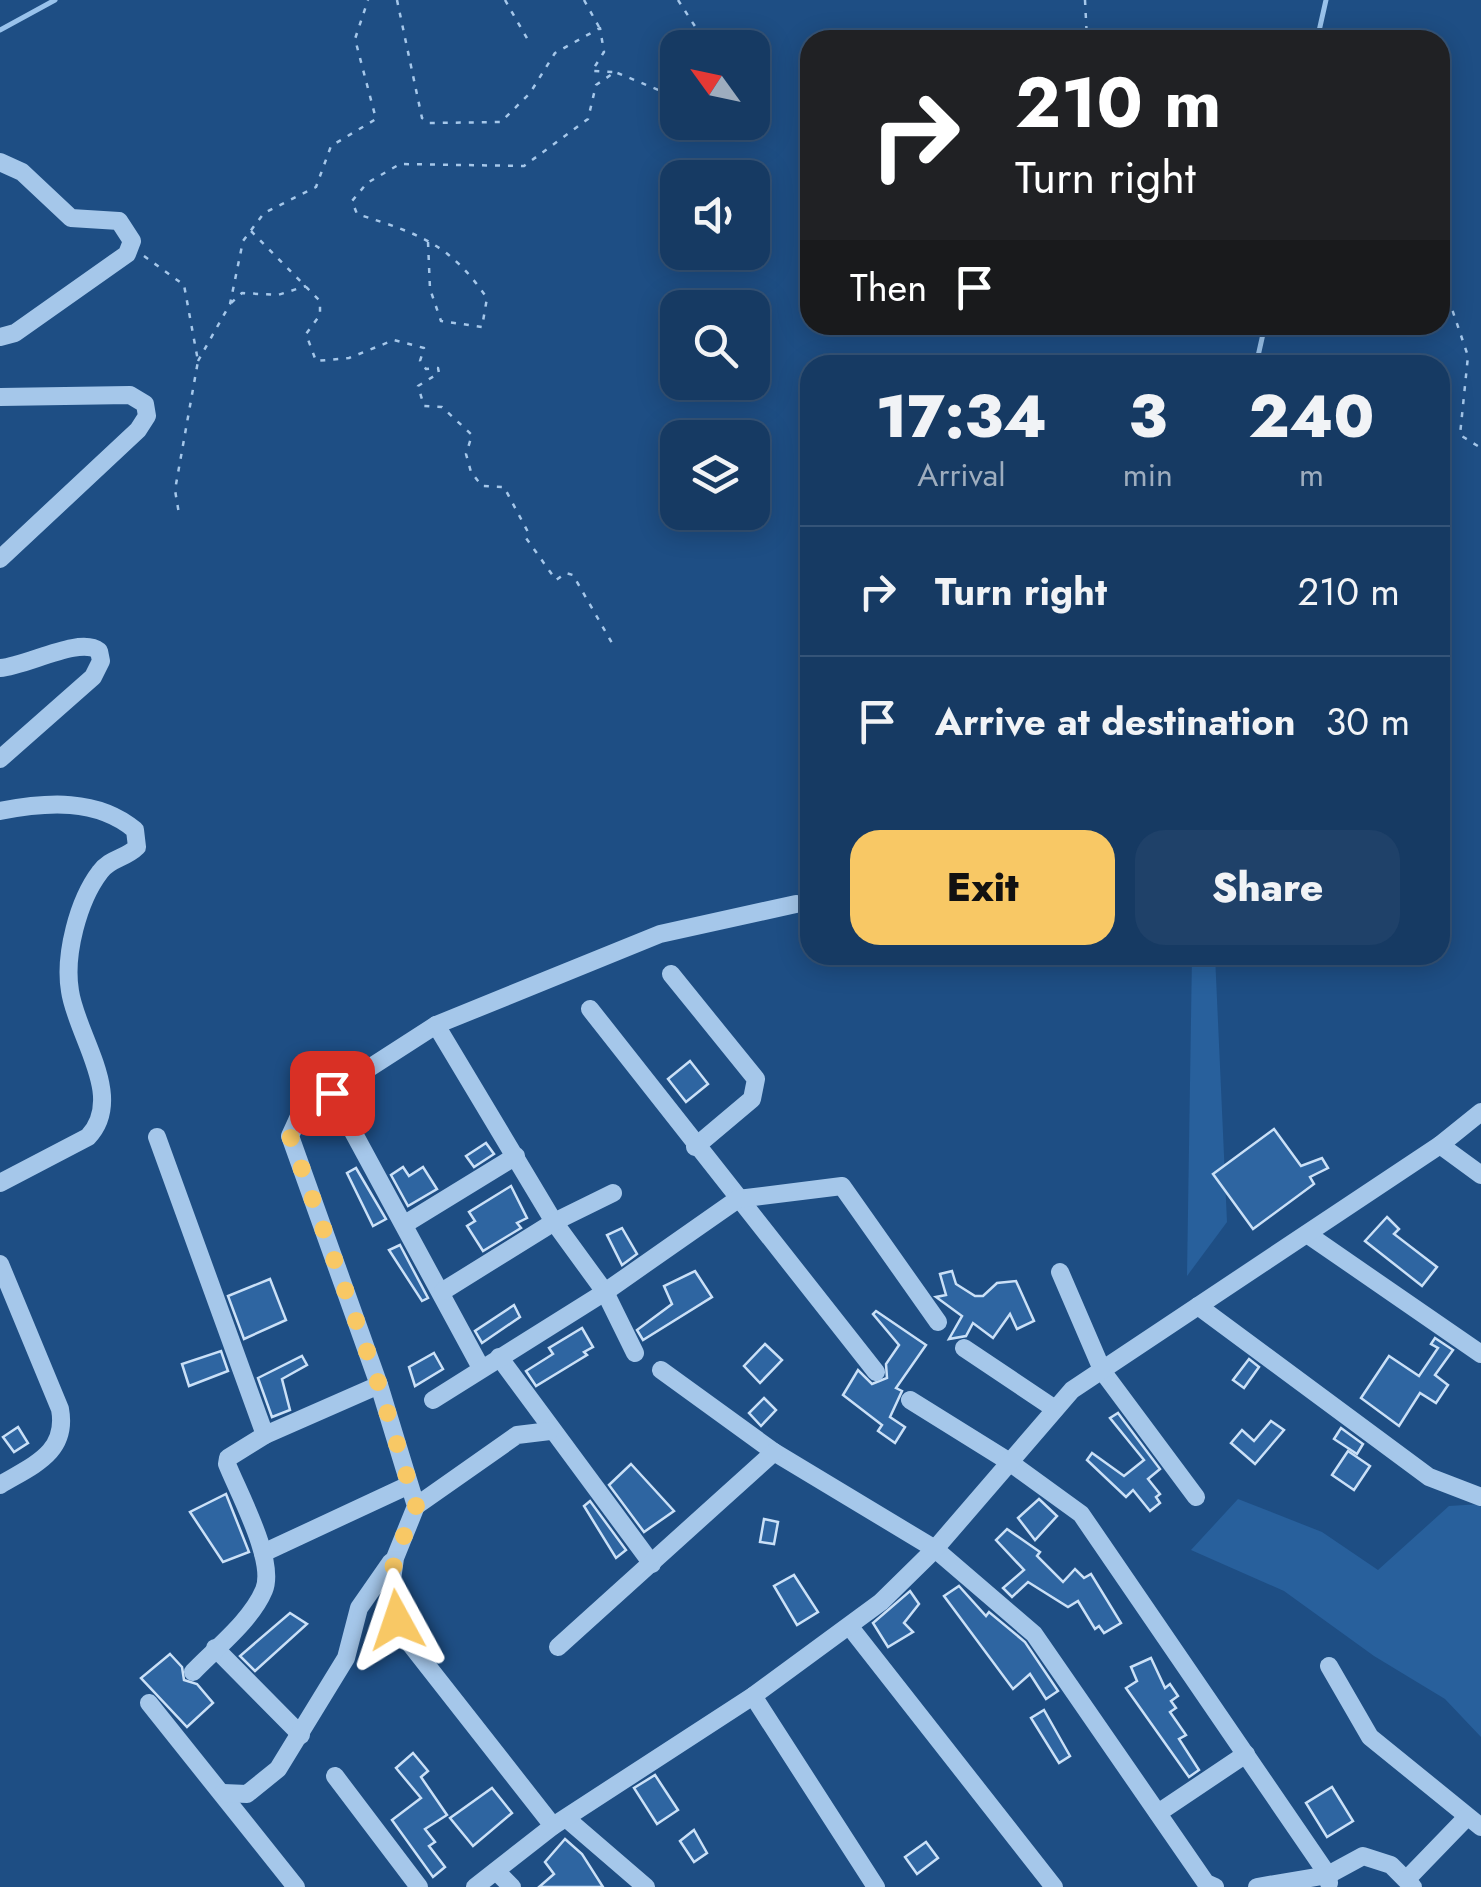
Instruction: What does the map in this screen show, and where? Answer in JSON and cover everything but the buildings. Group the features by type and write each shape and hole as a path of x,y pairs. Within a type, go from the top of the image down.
{"street":[{"path":"0,162 22,172 71,218 118,221 132,241 128,250 15,333 0,336"},
{"path":"0,397 130,395 145,404 147,416 138,430 0,558"},
{"path":"0,668 39,661 80,644 91,644 101,661 93,677 0,760"},
{"path":"0,812 53,803 92,808 122,819 135,830 137,847 128,856 109,861 97,874 69,952 70,990 103,1099 98,1126 88,1137 0,1183"},
{"path":"416,1506 379,1385 290,1136 301,1112 436,1025 660,934 796,904"},
{"path":"671,974 756,1079 752,1099 695,1147"},
{"path":"590,1009 876,1372"},
{"path":"436,1025 554,1222 605,1292 635,1353"},
{"path":"332,1093 443,1291 481,1368"},
{"path":"475,1887 560,1822 754,1696 850,1627 935,1549 1072,1390 1440,1145 1481,1112"},
{"path":"156,1137 265,1436"},
{"path":"1440,1145 1481,1174"},
{"path":"404,1224 516,1156"},
{"path":"433,1400 605,1292 738,1199 842,1186 938,1322"},
{"path":"443,1291 554,1222 613,1193"},
{"path":"1307,1234 1481,1354"},
{"path":"0,1264 60,1408 63,1426 54,1452 0,1485"},
{"path":"1060,1272 1102,1372 1196,1497"},
{"path":"1198,1306 1430,1477 1481,1497"},
{"path":"964,1348 1055,1408"},
{"path":"499,1357 550,1432 652,1564"},
{"path":"661,1370 774,1452 935,1549 1034,1634 1206,1883 1216,1887"},
{"path":"192,1672 265,1588 263,1553 227,1464 233,1453 379,1385"},
{"path":"910,1400 1008,1461 1082,1514 1328,1881"},
{"path":"550,1432 517,1435 416,1506 395,1558 390,1587 397,1620 411,1645 560,1822 646,1887"},
{"path":"558,1647 774,1452"},
{"path":"263,1553 410,1485"},
{"path":"223,1794 246,1794 262,1784 301,1735 346,1658 359,1608 395,1558"},
{"path":"850,1627 1054,1887"},
{"path":"215,1648 301,1735"},
{"path":"1257,1887 1328,1881 1364,1856 1378,1858 1410,1882 1474,1822 1370,1736 1329,1666"},
{"path":"754,1696 876,1887"},
{"path":"149,1703 296,1887"},
{"path":"1158,1813 1246,1754"},
{"path":"335,1776 419,1887"},
{"path":"496,1871 512,1887"}],"path":[{"path":"230,304 243,241 264,213 316,187 330,146 376,118 355,39 368,0"},
{"path":"398,0 422,118 429,123 501,122 530,94 555,53 600,28"},
{"path":"505,0 528,40"},
{"path":"584,0 600,28 604,52 592,71 616,72 660,90"},
{"path":"678,0 697,30"},
{"path":"1086,0 1086,30"},
{"path":"428,242 430,289 441,321 482,327 487,298 461,261 428,242 357,214 352,201 367,183 400,164 524,166 588,119 596,85 616,72"},
{"path":"251,232 320,301 320,314 306,334 316,361 349,358 394,340 424,348 420,361 426,369 438,368 439,372 418,386 424,406 442,407 472,435 466,454 470,472 482,486 504,487 535,554 556,580 566,573 573,574 612,643"},
{"path":"128,250 158,262 184,285 198,361"},
{"path":"179,514 175,490 198,361 230,304 242,292 278,295 308,286"},
{"path":"1450,303 1468,356 1460,435 1481,448"}],"shaded area":[{"path":"1192,965 1215,965 1227,1222 1187,1276"},
{"path":"1238,1499 1322,1532 1378,1570 1449,1506 1481,1504 1481,1737 1445,1699 1374,1656 1284,1591 1191,1550"}],"waterway":[{"path":"0,30 55,0"},
{"path":"1319,30 1326,0"},
{"path":"1258,355 1263,335"}],"route":[{"path":"332,1093 301,1112 290,1136 379,1385 416,1506 395,1558 390,1587 397,1620"}]}
